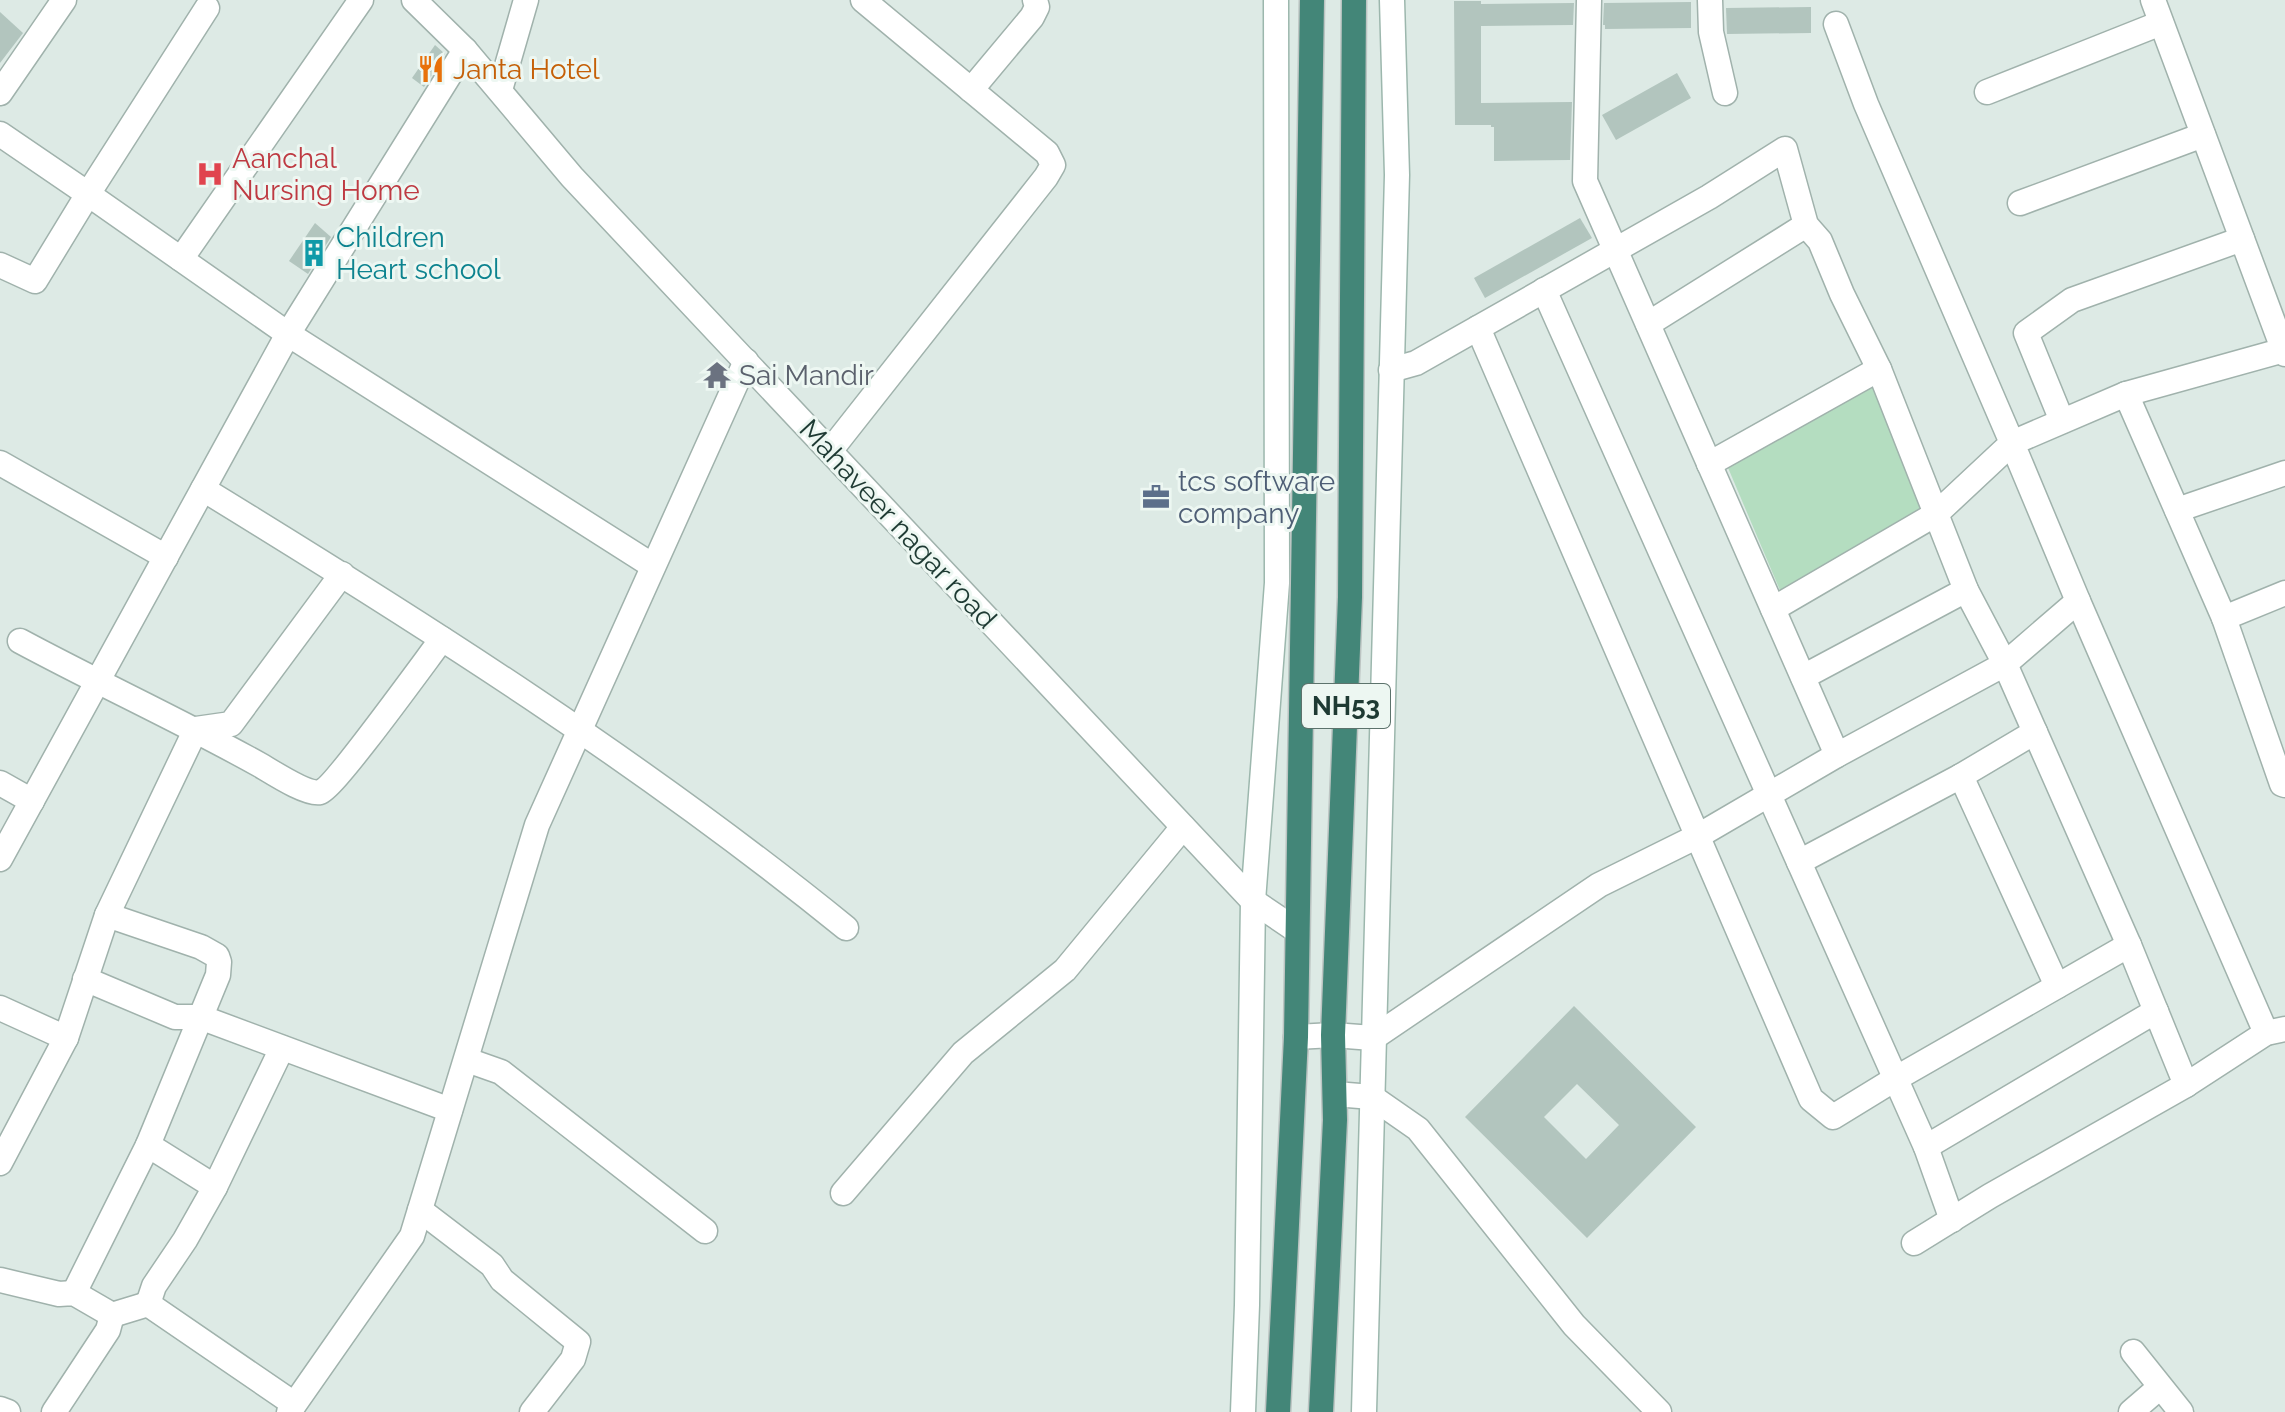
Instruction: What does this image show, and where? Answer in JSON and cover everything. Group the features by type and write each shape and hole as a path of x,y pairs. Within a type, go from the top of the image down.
{"highway":[{"name":"NH53","path":"1278,1412 1296,1037 1312,0"},
{"name":"NH53","path":"1321,1412 1335,1136 1333,1035 1350,597 1354,0"}],"street":[{"path":"0,93 64,0"},
{"path":"181,259 361,0"},
{"name":"Mahaveer nagar road","path":"414,0 465,50 572,177 1253,901 1296,930"},
{"path":"500,90 526,0"},
{"path":"830,451 1053,165 1047,153 863,0"},
{"path":"971,90 1032,17 1037,7 1035,0"},
{"path":"1243,1412 1253,901 1277,583 1276,0"},
{"path":"1364,1412 1397,175 1392,0"},
{"path":"1589,0 1585,181 1837,755"},
{"path":"1710,0 1711,32 1725,93"},
{"path":"1773,609 1936,514 2012,443 2126,394 2284,352 2153,0"},
{"path":"0,265 35,281 207,8"},
{"path":"1987,92 2161,23"},
{"path":"1836,24 1866,104 2078,601 2276,1031 1914,1243"},
{"path":"0,859 288,334 465,50"},
{"path":"0,134 288,334 653,566"},
{"path":"2020,203 2203,135"},
{"path":"1391,370 1416,363 1709,197 1785,149 1806,225 1820,241 1879,369 1966,590 2005,664 2129,945 2186,1085"},
{"path":"1648,324 1806,225"},
{"path":"2062,421 2026,333 2072,300 2242,239"},
{"path":"1544,290 1926,1147 1952,1220"},
{"path":"1478,328 1811,1099 1833,1117 2129,945"},
{"path":"148,1304 292,1408 412,1236 537,825 746,361"},
{"path":"1709,464 1879,369"},
{"path":"2126,394 2224,618 2282,784 2285,785"},
{"path":"0,463 166,557"},
{"path":"2177,510 2285,473"},
{"path":"203,489 342,574 580,729 774,869 846,928"},
{"path":"196,729 231,724 342,574"},
{"path":"1803,677 1966,590"},
{"path":"2224,618 2285,593"},
{"path":"1296,1037 1333,1035 1373,1038 1599,885 1698,836 1837,755 2005,664 2078,601"},
{"path":"20,641 196,729 296,785 316,792 323,791 344,769 442,639"},
{"path":"2,1156 66,1038 107,915 196,729"},
{"path":"1799,862 1961,776 2035,732"},
{"path":"1961,776 2057,986"},
{"path":"0,783 32,801"},
{"path":"843,1193 963,1053 1065,970 1183,827"},
{"path":"74,1293 148,1145 218,975 217,956 201,947 107,915"},
{"path":"85,979 175,1017 200,1017 450,1110"},
{"path":"0,1008 66,1038"},
{"path":"1926,1147 2156,1011"},
{"path":"148,1304 154,1286 215,1187 282,1048"},
{"path":"467,1060 501,1072 705,1231"},
{"path":"1335,1094 1372,1097 1418,1129 1574,1325 1659,1412"},
{"path":"148,1145 215,1187"},
{"path":"420,1210 492,1265 502,1280 578,1342 573,1359 532,1412"},
{"path":"0,1280 59,1294 74,1293 112,1315 148,1304"},
{"path":"54,1412 108,1330 112,1315"},
{"path":"2133,1352 2181,1412"},
{"path":"2131,1412 2160,1387"},
{"path":"0,1409 8,1412"}],"green space":[{"path":"1875,382 1934,514 1782,595 1726,463"}],"building":[{"path":"1454,1 1481,1 1481,4 1574,3 1573,25 1481,26 1481,103 1572,102 1570,160 1494,161 1494,127 1455,125"},
{"path":"1691,2 1691,28 1605,29 1603,25 1604,3"},
{"path":"1811,7 1811,33 1727,34 1726,8"},
{"path":"0,12 23,33 0,63"},
{"name":"Janta Hotel","path":"435,45 445,54 424,87 412,78"},
{"path":"1677,73 1691,98 1616,140 1602,115"},
{"path":"1580,218 1592,238 1485,298 1474,278"},
{"name":"Children Heart school","path":"315,223 331,237 308,274 289,261"},
{"path":"1574,1006 1696,1127 1587,1238 1465,1117","holes":["1577,1084 1619,1125 1586,1159 1544,1117"]}],"place":[{"name":"Janta Hotel","path":"431,69"},
{"name":"Aanchal Nursing Home","path":"210,174"},
{"name":"Children Heart school","path":"314,253"},
{"name":"Sai Mandir","path":"717,375"},
{"name":"tcs software company","path":"1156,497"}]}
